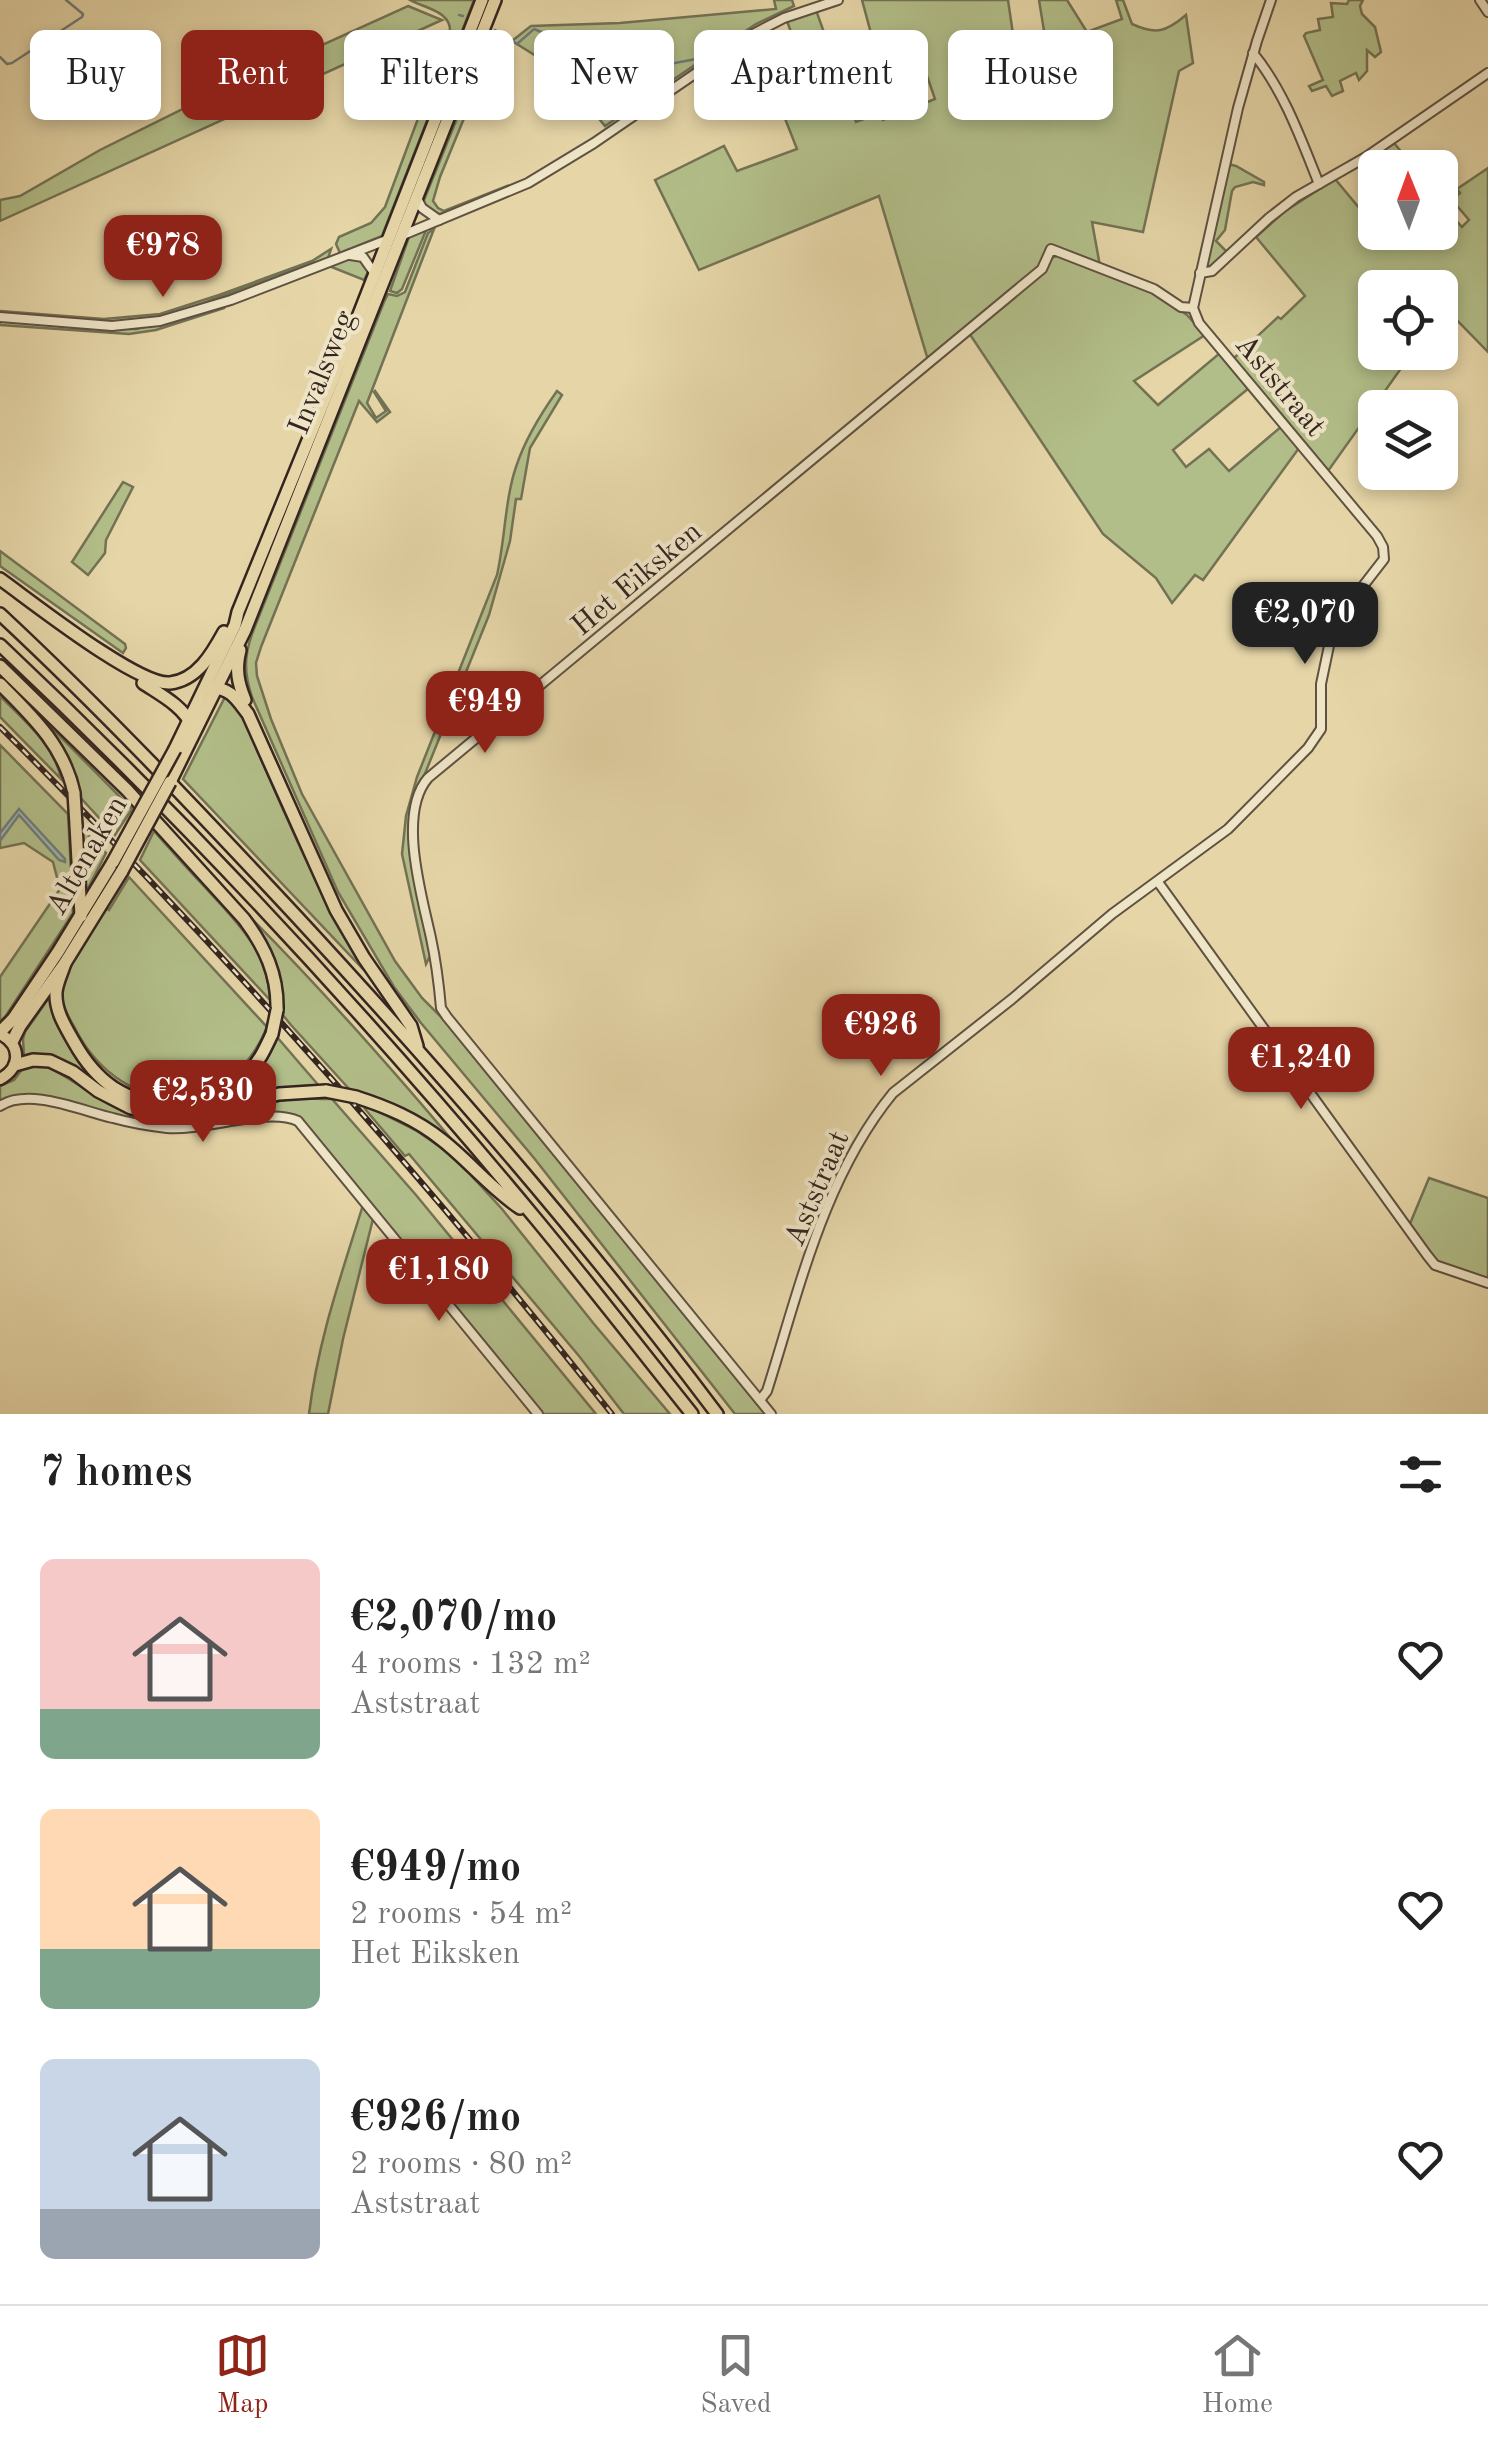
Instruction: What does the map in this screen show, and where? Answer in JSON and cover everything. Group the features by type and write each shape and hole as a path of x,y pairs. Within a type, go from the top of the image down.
{"highway":[{"name":"Invalsweg","path":"179,753 194,735 238,612 482,0"},
{"name":"Invalsweg","path":"179,753 190,720 245,630 494,0"},
{"path":"0,579 180,708 190,720 194,735"},
{"path":"124,667 159,683 192,675 204,664 238,612"},
{"path":"0,614 224,838 419,1050 563,1219 718,1414"},
{"path":"245,630 237,676 248,714 336,910 411,1026 419,1050"},
{"path":"0,644 132,774 300,950 536,1219 692,1414"},
{"path":"0,666 126,790 257,936 269,959 276,988 272,1034 250,1072 228,1090 194,1103 154,1104 138,1099 114,1088 94,1071 65,1027 58,1013 56,991 65,963"},
{"path":"0,684 48,734 70,772 81,916"},
{"path":"212,688 236,696 248,714"},
{"name":"Altenaken","path":"12,1042 65,963 179,753"},
{"name":"Altenaken","path":"0,1033 13,1020 117,866"},
{"path":"16,1064 50,1061 131,1108 166,1116 194,1114 279,1094 326,1092 356,1096 390,1108 443,1140 508,1200 536,1219"}],"main road":[{"path":"0,1033 12,1042 17,1053 10,1073 0,1078"}],"street":[{"path":"795,0 799,12"},
{"path":"403,235 507,193 547,172 754,34 799,12 838,0"},
{"path":"1193,308 1233,126 1271,0"},
{"path":"1480,0 1488,12"},
{"path":"1253,53 1295,123 1319,184"},
{"path":"1200,273 1212,272 1296,196 1366,157 1488,74"},
{"path":"417,198 422,208 439,220"},
{"path":"0,317 112,326 141,324 231,300 388,240"},
{"name":"Het Eiksken","path":"771,1414 447,1017 442,1008 432,938 416,872 414,844 419,792 428,778 1042,269 1051,250 1193,308"},
{"path":"345,256 363,257 375,274"},
{"name":"Aststraat","path":"760,1400 767,1391 813,1246 856,1144 893,1093 1112,914 1228,828 1316,737 1322,721 1321,684 1330,641 1346,608 1384,559 1384,547 1199,323 1193,308"},
{"path":"1158,882 1426,1255 1435,1264 1488,1283"},
{"path":"0,1106 24,1099 64,1104 167,1128 281,1115 298,1121 538,1414"}],"green space":[{"path":"410,0 474,0 462,30 450,30 447,20"},
{"path":"774,0 792,0 794,6 747,30 694,30 694,66 674,79 674,30 534,30 534,55 514,42 531,26 620,23 776,9"},
{"path":"862,0 1008,0 1012,30 948,30 948,120 1113,120 1113,30 1092,30 1122,19 1116,0 1123,0 1132,24 1148,30 1166,28 1186,15 1193,63 1179,71 1143,232 1092,222 1100,266 1050,247 1041,266 928,360 879,196 699,270 655,180 724,146 737,171 797,149 786,120 928,120 928,102 935,99 928,79 928,30 870,30"},
{"path":"1039,0 1067,0 1086,30 1044,30"},
{"path":"1349,0 1363,0 1362,14 1375,27 1381,52 1375,57 1367,50 1367,71 1359,80 1356,73 1340,81 1343,91 1332,96 1326,86 1312,91 1309,86 1323,80 1304,36 1320,30 1318,19 1333,17 1331,3 1347,4"},
{"path":"408,6 442,20 420,30 355,30"},
{"path":"816,10 823,30 790,30 787,21"},
{"path":"344,35 344,65 324,74 324,44"},
{"path":"181,110 181,120 222,120 0,221 0,200 20,196"},
{"path":"418,120 427,120 382,236 340,253 336,244 339,237 371,223 385,207"},
{"path":"456,120 463,120 433,201 444,211 507,186 506,191 437,215 424,205"},
{"path":"1228,164 1264,185 1253,182 1232,191 1225,230 1216,241 1227,252 1211,267 1207,261"},
{"path":"1488,168 1488,352 1458,321 1458,270 1358,270 1358,370 1400,370 1386,390 1358,390 1358,429 1328,471 1234,358 1305,296 1256,237 1284,212 1335,179 1358,207 1358,250 1458,250 1458,223 1462,227 1469,220 1458,207 1458,188"},
{"path":"427,228 402,289 397,293 390,291 409,237"},
{"path":"434,229 367,403 376,418 386,411 375,391 390,412 377,422 359,401 261,647 257,676 302,794 395,961 769,1414 735,1414 394,987 338,892 249,688 246,665 252,634 384,302 388,294 397,296 405,292 428,233"},
{"path":"331,249 328,258 168,316 107,323 0,314 104,319 160,314 312,261"},
{"path":"1059,255 1152,291 1187,315 1205,335 1134,381 1158,405 1220,353 1249,388 1173,450 1186,467 1209,449 1229,471 1282,426 1299,448 1203,580 1195,575 1172,603 1156,578 1103,534 969,333"},
{"path":"350,258 364,262 369,270 364,280 329,266"},
{"path":"224,306 156,330 129,334 0,325 0,320 136,329"},
{"path":"557,391 562,395 530,448 521,499 516,499 510,541 489,615 422,781 411,838 412,866 430,956 426,964 402,854 406,816 417,777 497,575 512,479 534,428"},
{"path":"123,482 133,487 106,540 105,553 88,575 72,562"},
{"path":"0,551 125,644 123,653 0,566"},
{"path":"226,695 236,701 311,870 363,969 183,779"},
{"path":"0,696 45,744 61,779 0,717"},
{"path":"39,715 132,809 115,835 78,795 64,750"},
{"path":"0,745 68,814 73,913 0,1021 0,977 60,889 53,862 24,843 0,848"},
{"path":"81,828 106,853 84,896"},
{"path":"154,831 247,936 263,966 270,1000 140,860"},
{"path":"129,877 267,1027 250,1058 227,1080 202,1093 175,1097 147,1093 121,1081 97,1060 64,1006 61,989 67,969"},
{"path":"247,914 358,1031 463,1153 390,1103 351,1091 291,1025 282,1014 274,961"},
{"path":"53,992 81,1060 136,1102 211,1103 277,1037 320,1087 276,1090 211,1106 165,1112 115,1096 69,1066 24,1057 25,1032"},
{"path":"42,1064 113,1106 157,1121 194,1120 291,1099 332,1099 596,1414 541,1414 296,1117 270,1113 189,1126 126,1120 21,1096 0,1103 0,1086 14,1080 24,1067"},
{"path":"369,1107 417,1131 467,1171 670,1414 624,1414 409,1154 405,1156 365,1109"},
{"path":"1429,1178 1488,1198 1488,1278 1438,1262 1409,1226"},
{"path":"363,1205 373,1219 328,1414 309,1414 324,1334"}],"water":[{"path":"19,809 65,862 19,815 0,841 0,833"}],"waterway":[{"path":"0,57 7,64 12,63 82,17 66,0"},
{"path":"459,15 463,16"},
{"path":"514,42 517,44 534,29 643,69 694,59"}],"railway":[{"path":"0,727 160,892 316,1062 467,1236 612,1414"}]}
